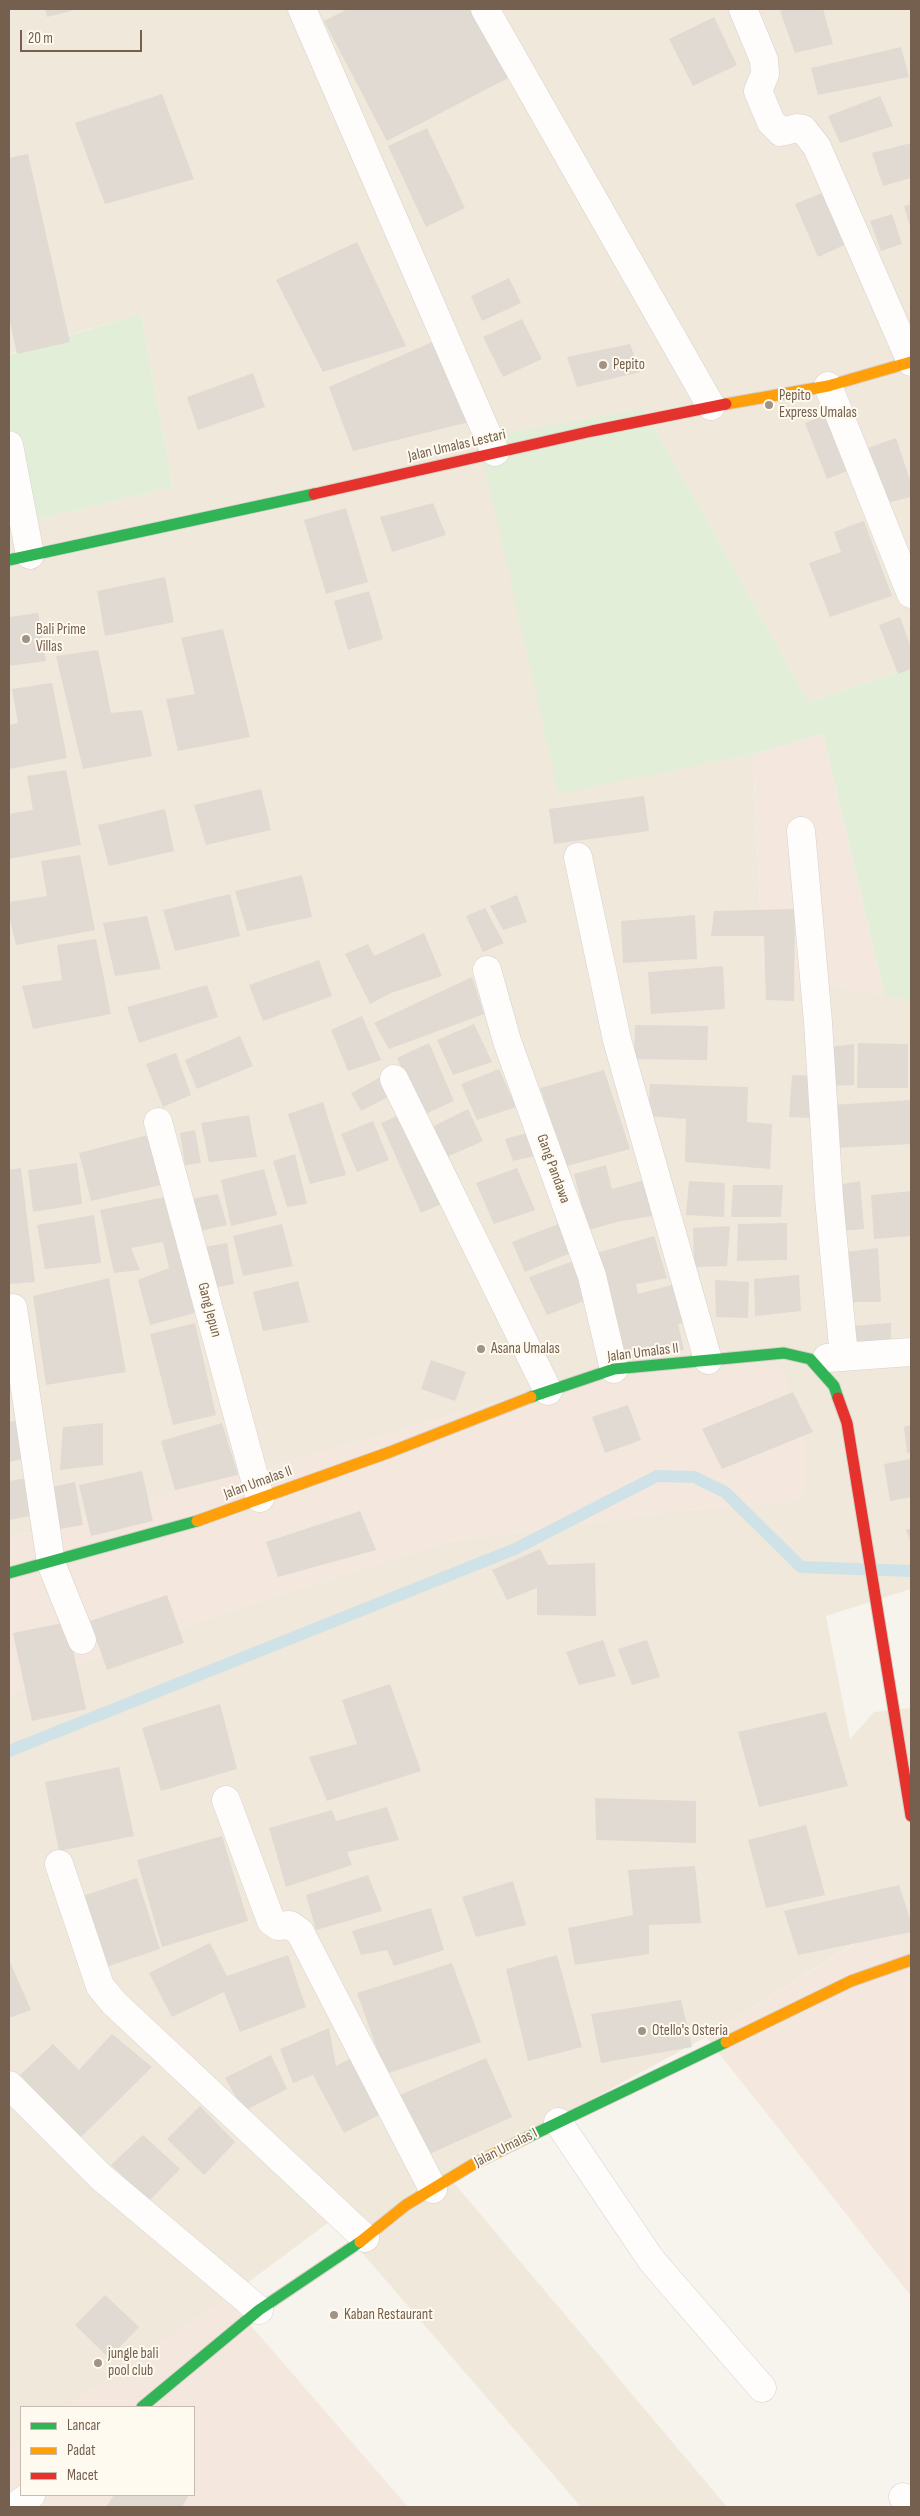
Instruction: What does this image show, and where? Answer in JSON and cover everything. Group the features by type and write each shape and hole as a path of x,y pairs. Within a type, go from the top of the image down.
{"street":[{"path":"302,9 495,452"},
{"path":"485,9 711,406"},
{"path":"743,9 764,60 765,74 758,91 771,122 781,132 797,128 803,129 818,147 911,362"},
{"name":"Jalan Umalas Lestari","path":"20,557 176,525 495,452 711,406 828,386 911,362"},
{"path":"828,386 911,594"},
{"path":"9,445 20,557"},
{"path":"801,831 818,1022 829,1198 844,1357"},
{"path":"578,857 616,1040 708,1360"},
{"name":"Gang Pandawa","path":"487,970 508,1041 592,1276 614,1369"},
{"path":"394,1080 548,1391"},
{"name":"Gang Jepun","path":"158,1122 260,1498"},
{"path":"13,1308 51,1563 82,1640"},
{"path":"810,1359 911,1352"},
{"name":"Jalan Umalas II","path":"9,1574 187,1524 390,1452 548,1391 614,1369 784,1353 810,1359"},
{"path":"810,1359 834,1386 847,1423 911,1816"},
{"path":"226,1800 271,1921 278,1926 290,1925 300,1932 433,2189"},
{"path":"59,1864 100,1986 114,2003 365,2238"},
{"name":"Jalan Umalas I","path":"143,2406 259,2310 365,2238 406,2205 472,2165 558,2122 795,2010 851,1981 911,1960"},
{"path":"9,2084 100,2177 259,2310"},
{"path":"558,2122 652,2261 762,2388"},
{"path":"14,2507 30,2496"}],"shaded area":[{"path":"9,9 911,9 911,668 809,702 644,409 559,793 753,754 763,973 911,1000 911,1589 826,1616 850,1739 874,1712 911,1708 911,1952 885,1924 706,2037 449,2177 727,2507 581,2507 333,2219 227,2298 67,2406 20,2406 20,2439 9,2447 9,1696 37,1678 222,1613 449,1541 676,1511 803,1499 701,1342 389,1434 9,1538 9,526 173,487 141,313 9,354"},
{"path":"823,734 885,996 763,973 753,754"},
{"path":"701,1342 783,1369 806,1446 804,1499 676,1511 449,1541 222,1613 37,1678 9,1696 9,1538 389,1434"},
{"path":"886,1924 911,1952 911,2296 706,2037"},
{"path":"227,2298 408,2507 9,2507 9,2447 20,2439 20,2496 195,2496 195,2406 67,2406"}],"green space":[{"path":"141,313 173,487 9,526 9,355"},
{"path":"644,409 809,702 911,668 911,1000 885,996 823,734 753,754 559,794 478,438"}],"building":[{"path":"45,9 78,9 47,17"},
{"path":"348,9 472,9 508,78 387,141 324,21"},
{"path":"787,9 823,9 833,44 795,53 780,11"},
{"path":"714,17 737,65 693,86 669,39"},
{"path":"901,47 909,77 818,95 811,68"},
{"path":"162,94 194,179 105,204 75,123"},
{"path":"880,96 893,126 840,143 828,116"},
{"path":"427,128 465,208 426,227 388,146"},
{"path":"911,143 911,178 883,186 872,153"},
{"path":"28,154 70,342 17,354 9,317 9,158"},
{"path":"827,191 851,242 818,257 795,204"},
{"path":"911,204 911,230 904,206"},
{"path":"892,214 902,244 881,251 870,221"},
{"path":"357,242 406,346 323,372 276,280"},
{"path":"509,278 521,303 482,321 471,296"},
{"path":"522,319 542,359 503,377 483,337"},
{"path":"437,340 469,422 353,451 329,387"},
{"name":"Pepito","path":"630,344 640,372 577,387 567,357"},
{"path":"253,373 265,407 198,430 187,397"},
{"path":"832,412 855,468 827,479 805,423"},
{"path":"896,438 911,483 911,497 887,503 868,448"},
{"path":"433,503 446,535 392,552 380,517"},
{"path":"346,508 368,582 326,594 304,520"},
{"path":"864,521 892,596 830,617 809,563 841,552 834,532"},
{"path":"165,577 174,622 105,636 97,591"},
{"path":"369,591 383,639 348,650 334,601"},
{"name":"Bali Prime Villas","path":"38,613 46,661 9,666 9,617"},
{"path":"900,617 911,648 911,669 898,674 879,625"},
{"path":"223,629 250,737 178,751 166,699 195,694 181,638"},
{"path":"98,650 111,713 142,710 152,756 83,769 56,656"},
{"path":"52,683 67,758 9,769 9,725 18,723 12,689"},
{"path":"66,770 81,845 9,859 9,814 33,810 27,776"},
{"path":"261,789 271,830 206,845 194,805"},
{"path":"644,796 649,831 554,844 549,809"},
{"path":"165,809 174,851 109,866 98,825"},
{"path":"80,855 95,930 16,945 9,915 9,902 47,896 41,861"},
{"path":"302,875 312,917 247,931 235,891"},
{"path":"230,894 240,936 175,951 163,910"},
{"path":"517,895 527,922 503,930 490,906"},
{"path":"485,908 504,943 483,952 466,916"},
{"path":"795,909 794,1001 766,1000 764,936 711,936 714,911"},
{"path":"695,915 697,959 623,963 621,921"},
{"path":"147,916 161,969 115,976 103,923"},
{"path":"424,933 442,976 391,993 370,1004 345,954 368,944 374,956"},
{"path":"96,939 111,1014 33,1029 22,986 62,980 57,945"},
{"path":"319,960 332,996 263,1021 249,985"},
{"path":"723,966 725,1009 651,1014 648,972"},
{"path":"472,977 484,1014 389,1049 374,1023"},
{"path":"207,985 218,1017 139,1043 127,1007"},
{"path":"362,1016 381,1060 348,1071 331,1030"},
{"path":"474,1024 492,1062 453,1075 437,1040"},
{"path":"635,1025 708,1026 707,1060 634,1059"},
{"path":"240,1036 253,1066 197,1089 185,1060"},
{"path":"429,1043 454,1101 423,1115 397,1058"},
{"path":"858,1043 908,1044 908,1088 857,1088"},
{"path":"854,1044 854,1085 830,1086 829,1047"},
{"path":"176,1053 191,1095 163,1107 146,1064"},
{"path":"499,1069 516,1107 477,1120 461,1084"},
{"path":"604,1070 630,1149 567,1166 540,1088"},
{"path":"385,1075 394,1094 361,1111 351,1093"},
{"path":"792,1075 814,1076 810,1118 789,1117"},
{"path":"650,1084 748,1087 747,1122 772,1124 770,1169 685,1162 686,1119 648,1116"},
{"path":"911,1100 911,1144 835,1148 831,1105"},
{"path":"323,1102 346,1175 310,1184 288,1114"},
{"path":"468,1109 483,1141 440,1160 426,1130"},
{"path":"404,1113 444,1203 421,1213 381,1123"},
{"path":"249,1115 257,1157 209,1162 201,1123"},
{"path":"373,1121 389,1160 357,1172 341,1134"},
{"path":"195,1130 201,1163 185,1165 180,1133"},
{"path":"527,1133 535,1156 513,1161 505,1139"},
{"path":"152,1134 165,1184 91,1201 79,1153"},
{"path":"295,1154 307,1204 287,1207 273,1161"},
{"path":"77,1163 82,1204 33,1212 28,1170"},
{"path":"606,1165 612,1189 648,1179 659,1215 621,1221 588,1230 574,1174"},
{"path":"21,1168 35,1282 9,1284 9,1170"},
{"path":"517,1168 535,1210 494,1224 476,1183"},
{"path":"264,1169 277,1215 231,1226 221,1180"},
{"path":"689,1181 725,1183 724,1217 686,1215"},
{"path":"860,1181 864,1229 841,1231 838,1185"},
{"path":"733,1185 783,1185 781,1217 731,1217"},
{"path":"911,1191 911,1236 874,1239 871,1195"},
{"path":"218,1194 227,1225 200,1231 191,1199"},
{"path":"165,1197 195,1313 150,1325 138,1280 169,1268 163,1242 131,1248 140,1270 114,1273 100,1210"},
{"path":"94,1215 101,1263 45,1269 37,1225"},
{"path":"561,1223 573,1252 525,1272 512,1242"},
{"path":"787,1223 787,1260 737,1261 738,1224"},
{"path":"282,1224 293,1266 243,1276 233,1236"},
{"path":"730,1226 727,1266 694,1267 693,1228"},
{"path":"654,1236 667,1278 636,1284 638,1294 672,1285 686,1322 678,1324 684,1350 626,1359 597,1253"},
{"path":"227,1243 234,1284 212,1288 204,1247"},
{"path":"878,1248 881,1302 847,1302 845,1252"},
{"path":"576,1260 592,1298 547,1315 529,1277"},
{"path":"799,1275 801,1311 755,1316 754,1279"},
{"path":"109,1278 126,1372 46,1385 33,1296"},
{"path":"715,1280 749,1282 748,1318 716,1317"},
{"path":"298,1281 309,1322 263,1331 253,1292"},
{"path":"195,1323 216,1415 173,1425 150,1334"},
{"path":"891,1323 891,1350 853,1356 852,1326"},
{"path":"431,1360 466,1372 455,1401 421,1389"},
{"path":"793,1392 813,1432 722,1469 702,1429"},
{"path":"628,1405 641,1440 605,1453 592,1417"},
{"path":"19,1420 28,1458 9,1462 9,1422"},
{"path":"103,1423 103,1465 60,1470 63,1427"},
{"path":"222,1423 238,1475 175,1490 161,1441"},
{"path":"911,1425 911,1452 907,1453 904,1427"},
{"path":"911,1459 911,1497 890,1501 884,1464"},
{"path":"142,1471 153,1521 91,1536 79,1485"},
{"path":"28,1478 36,1515 9,1520 9,1481"},
{"path":"75,1482 83,1525 60,1529 53,1487"},
{"path":"360,1511 376,1550 278,1577 266,1542"},
{"path":"911,1528 911,1542 906,1530"},
{"path":"540,1549 548,1565 595,1563 596,1616 537,1615 537,1588 507,1600 492,1570"},
{"path":"167,1595 184,1643 107,1670 90,1621"},
{"path":"67,1622 86,1709 32,1721 13,1633"},
{"path":"603,1640 616,1676 579,1685 566,1652"},
{"path":"647,1640 660,1677 632,1685 618,1649"},
{"path":"390,1684 421,1771 327,1801 309,1757 357,1744 342,1700"},
{"path":"220,1704 237,1769 161,1791 142,1728"},
{"path":"826,1712 848,1786 759,1807 738,1732"},
{"path":"119,1767 134,1836 59,1851 45,1782"},
{"path":"595,1798 696,1801 696,1843 596,1840"},
{"path":"387,1807 399,1840 347,1852 352,1865 286,1887 269,1828 332,1810 336,1821"},
{"path":"806,1825 825,1895 766,1908 748,1840"},
{"path":"222,1836 248,1921 162,1947 137,1860"},
{"path":"695,1866 701,1923 649,1925 649,1954 575,1965 568,1928 633,1915 628,1870"},
{"path":"368,1875 382,1911 316,1930 306,1895"},
{"path":"137,1878 160,1949 103,1968 80,1897"},
{"path":"513,1881 526,1925 476,1937 462,1897"},
{"path":"899,1885 911,1922 911,1932 798,1955 784,1911"},
{"path":"431,1908 444,1950 394,1966 387,1950 361,1955 352,1931"},
{"path":"210,1943 227,1976 288,1955 306,2007 240,2032 224,1992 172,2017 149,1973"},
{"path":"557,1955 582,2047 528,2061 506,1969"},
{"path":"9,1960 31,2010 9,2018"},
{"path":"452,1963 481,2042 386,2074 357,1993"},
{"path":"681,2000 692,2047 601,2063 591,2014"},
{"path":"329,2028 336,2066 353,2057 379,2115 344,2133 313,2075 293,2083 280,2049"},
{"path":"112,2034 152,2067 80,2138 20,2075 53,2044 79,2070"},
{"path":"271,2055 287,2089 244,2111 225,2078"},
{"path":"486,2058 512,2117 425,2156 395,2097"},
{"path":"200,2106 235,2142 204,2175 167,2139"},
{"path":"143,2135 180,2169 149,2201 111,2165"},
{"path":"105,2295 139,2327 109,2358 75,2325"},
{"path":"113,2496 188,2496 182,2507 106,2507"}],"waterway":[{"path":"9,1751 515,1549 657,1476 694,1477 725,1492 801,1567 911,1571"}],"traffic: fast":[{"path":"9,560 314,494"},
{"path":"531,1397 614,1369 784,1353 810,1359 834,1386 838,1398"},
{"path":"9,1573 197,1521"},
{"path":"524,2139 726,2042"},
{"path":"143,2406 259,2310 360,2242"}],"traffic: slow":[{"path":"726,404 828,386 911,362"},
{"path":"197,1521 390,1452 531,1397"},
{"path":"726,2042 851,1981 911,1960"},
{"path":"360,2242 406,2205 472,2165 524,2139"}],"traffic: jam":[{"path":"314,494 592,431 726,404"},
{"path":"838,1398 847,1423 911,1816"}],"place":[{"name":"Pepito","path":"603,365"},
{"name":"Pepito Express Umalas","path":"769,405"},
{"name":"Bali Prime Villas","path":"26,639"},
{"name":"Asana Umalas","path":"481,1349"},
{"name":"Otello's Osteria","path":"642,2031"},
{"name":"Kaban Restaurant","path":"334,2315"},
{"name":"jungle bali pool club","path":"98,2363"}]}
